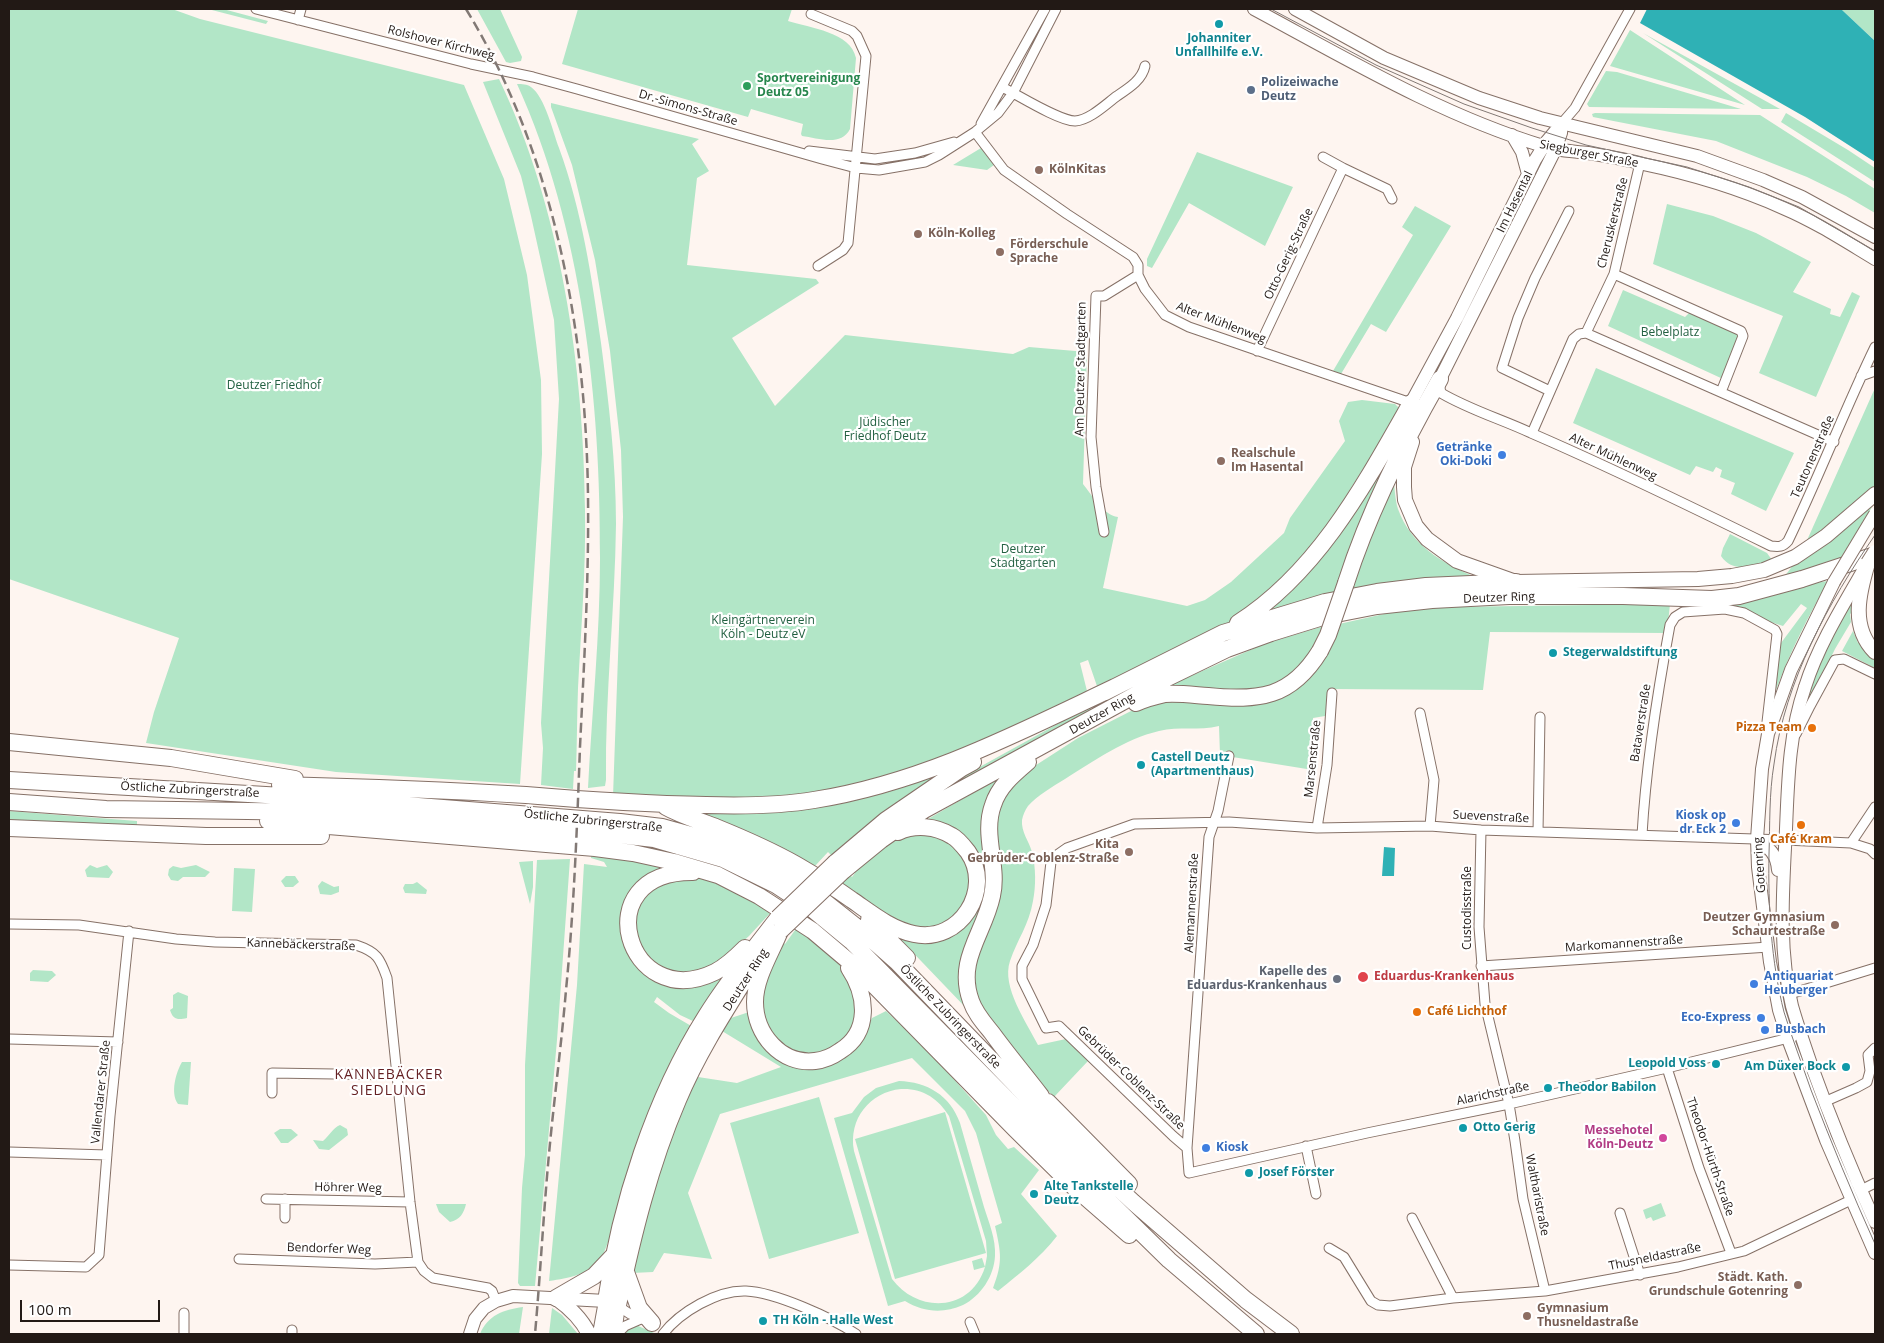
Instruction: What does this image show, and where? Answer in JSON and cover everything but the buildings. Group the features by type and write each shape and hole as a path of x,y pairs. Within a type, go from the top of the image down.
{"highway":[{"path":"1092,720 1138,702 1166,694 1235,699 1254,698 1281,690 1300,678 1311,666 1328,635 1358,547 1386,481 1411,430 1439,380"},
{"path":"1223,634 1267,602 1331,534 1365,483 1411,403"},
{"name":"Deutzer Ring","path":"839,867 924,810 1160,682 1227,649 1326,616 1377,606 1432,600 1509,596 1724,598 1765,590 1873,557"},
{"name":"Deutzer Ring","path":"612,1303 614,1254 645,1145 666,1094 712,1020 763,951 773,929 839,867 860,840 962,768 1115,687 1223,634 1325,602 1377,592 1450,584 1516,582"},
{"path":"51,782 112,779 361,787 525,795 662,805 746,806 812,800 891,783 962,758 1115,687"},
{"path":"1041,1096 980,1018 971,1002 966,974 974,942 993,895 994,872 989,835 992,806 1000,789 1052,741"},
{"path":"9,742 171,758 272,776 361,787"},
{"name":"Östliche Zubringerstraße","path":"9,780 317,798 610,821 662,827 705,839 748,856 796,882 820,898 897,962 1074,1168 1169,1260 1256,1334"},
{"name":"Östliche Zubringerstraße","path":"9,802 106,809 318,812 620,835 654,839 723,859 776,885 811,908 851,941 1133,1202 1246,1300 1291,1334"},
{"path":"662,805 684,816 751,841 797,865 837,889 887,924 902,931 917,935 936,933 952,928 964,918 974,897 977,869 969,854 953,836 934,828 918,828 905,829 881,840"},
{"path":"106,809 595,848 633,853 674,862 718,875 759,896 813,931 836,950 858,969 1075,1188 1191,1290 1250,1334"},
{"path":"9,828 206,836 421,835"},
{"path":"718,875 678,872 661,877 644,887 634,900 628,913 629,935 638,957 647,967 658,974 673,979 686,980 701,977 715,972 729,963 752,943 773,929"},
{"path":"837,889 883,933 1041,1096 1140,1194 1168,1231"},
{"path":"773,929 758,983 755,1002 757,1020 764,1036 786,1056 800,1060 815,1061 832,1056 846,1048 857,1035 864,1005 861,990 854,975 836,950"},
{"name":"Deutzer Ring","path":"612,1303 625,1270 660,1147 700,1041"},
{"path":"556,1298 594,1276 614,1254"},
{"path":"625,1270 639,1308 654,1327"}],"main road":[{"name":"Siegburger Straße","path":"1254,9 1396,85 1485,126 1546,149 1640,163 1704,178 1785,208 1837,235 1875,260"},
{"name":"Siegburger Straße","path":"1295,9 1384,58 1479,98 1562,123 1697,156 1802,197 1875,238"},
{"name":"Im Hasental","path":"1411,403 1457,318 1528,174 1562,123"},
{"path":"1512,135 1522,152 1528,174"},
{"name":"Im Hasental","path":"1439,380 1546,149"},
{"path":"1439,380 1421,419 1404,467 1405,500 1409,513 1427,539 1457,561 1516,582"},
{"name":"Deutzer Ring","path":"1516,582 1698,579 1732,576 1764,570 1795,557 1826,536 1875,494"},
{"name":"Gotenring","path":"1875,514 1834,582 1815,618 1791,670 1768,734 1762,769 1763,839 1758,867 1779,1010 1826,1140 1875,1253"},
{"path":"1873,557 1863,580 1858,610 1860,626 1864,637 1875,652"},
{"name":"Gotenring","path":"1873,557 1831,628 1806,682 1792,744 1788,778 1783,885 1784,954 1790,994 1801,1035 1824,1102 1875,1222"},
{"path":"1763,839 1776,857 1778,874 1783,885"},
{"path":"1758,867 1765,856 1770,854 1776,857"},
{"path":"470,1334 475,1319 484,1308 496,1301 513,1296 612,1303"},
{"path":"556,1298 570,1307 579,1317 589,1334"},
{"name":"Deutzer Ring","path":"600,1334 612,1303"},
{"name":"Deutzer Ring","path":"612,1303 615,1334"}],"street":[{"name":"Rolshover Kirchweg","path":"256,9 471,64 578,88"},
{"path":"298,20 301,9"},
{"path":"977,130 1045,9"},
{"name":"Dr.-Simons-Straße","path":"578,88 682,120 822,159 856,168 879,170 924,162 964,139 998,113 1013,93 1056,9"},
{"path":"1562,123 1575,108 1630,9"},
{"path":"811,14 852,31 857,36 866,56 848,243 843,250 818,266"},
{"path":"1002,87 1061,118 1075,121 1087,117 1133,84 1144,73 1146,66"},
{"name":"Alter Mühlenweg","path":"977,130 1004,170 1133,257 1138,265 1138,275 1145,289 1165,315 1189,327 1411,403"},
{"name":"Dr.-Simons-Straße","path":"793,150 875,159 892,158 964,139"},
{"path":"1323,156 1387,189 1392,199"},
{"name":"Cheruskerstraße","path":"1532,433 1573,339 1579,334 1586,333 1614,274 1640,163"},
{"name":"Otto-Gerig-Straße","path":"1257,350 1343,168"},
{"path":"1550,391 1502,368 1518,318 1569,211"},
{"path":"1614,274 1741,331 1743,336 1722,392"},
{"name":"Am Deutzer Stadtgarten","path":"1104,532 1096,487 1091,437 1096,296 1104,296 1138,275"},
{"path":"1586,333 1834,442"},
{"name":"Teutonenstraße","path":"1784,545 1788,541 1834,442 1861,376 1875,348"},
{"path":"1861,376 1875,371"},
{"name":"Alter Mühlenweg","path":"1439,380 1441,393 1457,402 1532,433 1687,504 1771,546 1784,545"},
{"name":"Bataverstraße","path":"1642,835 1647,768 1655,705 1670,625 1675,617 1684,612 1725,608 1744,614 1775,630 1777,634 1767,722 1768,734"},
{"name":"Gotenring","path":"1792,744 1835,660 1844,659 1875,674"},
{"name":"Marsenstraße","path":"1317,828 1327,765 1332,693"},
{"path":"1420,713 1434,780 1430,826"},
{"path":"1538,832 1540,717"},
{"name":"Alemannenstraße","path":"1190,1173 1187,1148 1209,837 1218,811 1229,756"},
{"path":"1875,807 1851,843 1870,850 1875,854"},
{"name":"Suevenstraße","path":"1212,824 1229,822 1317,828 1430,826 1481,830 1851,843"},
{"name":"Gebrüder-Coblenz-Straße","path":"1187,1148 1059,1026 1046,1028 1022,979 1022,966 1033,945 1040,925 1046,905 1051,862 1057,855 1067,848 1134,824 1212,824"},
{"name":"Custodisstraße","path":"1481,830 1479,927 1484,1004 1509,1104"},
{"name":"Kannebäckerstraße","path":"9,924 80,925 176,939 214,942 356,945 369,949 376,954 382,963 387,978 418,1262"},
{"name":"Vallendarer Straße","path":"9,1265 86,1267 99,1256 129,931"},
{"name":"Markomannenstraße","path":"1481,966 1769,947"},
{"path":"1790,994 1875,968"},
{"name":"Alarichstraße","path":"1190,1173 1306,1146 1509,1104 1801,1035"},
{"path":"9,1039 118,1042"},
{"path":"1824,1102 1866,1082 1870,1071 1868,1055 1875,1048"},
{"name":"Theodor-Hürth-Straße","path":"1667,1068 1699,1168 1731,1253"},
{"path":"272,1093 272,1073 397,1075"},
{"name":"Waltharistraße","path":"1509,1104 1516,1141 1523,1199 1545,1291"},
{"path":"1306,1146 1316,1194"},
{"path":"9,1152 107,1155"},
{"path":"1861,1190 1875,1183"},
{"name":"Höhrer Weg","path":"266,1199 410,1202"},
{"path":"285,1199 285,1218"},
{"name":"Thusneldastraße","path":"1330,1248 1344,1258 1371,1301 1378,1305 1390,1306 1454,1298 1545,1291 1678,1267 1744,1251 1851,1200"},
{"path":"1620,1213 1640,1275"},
{"path":"1412,1218 1454,1298"},
{"name":"Bendorfer Weg","path":"238,1259 375,1264 418,1262"},
{"path":"418,1262 424,1271 433,1278 488,1288 496,1301"},
{"path":"615,1334 625,1326 654,1327 678,1318 714,1296 745,1291 780,1298 806,1308 856,1334"},
{"path":"612,1303 654,1327"},
{"path":"184,1313 184,1334"},
{"path":"970,1322 975,1334"}],"green space":[{"name":"Deutzer Friedhof","path":"9,9 172,9 200,19 464,85 504,179 527,275 541,380 542,454 520,784 336,772 146,743 154,712 179,638 9,579"},
{"path":"208,9 223,9 268,21 266,24"},
{"path":"477,9 500,9 522,57 521,61 506,62"},
{"name":"Sportvereinigung Deutz 05","path":"578,9 792,9 788,21 828,32 846,42 853,49 856,58 850,129 846,135 835,140 802,136 803,124 751,109 748,117 562,64"},
{"path":"1841,9 1875,9 1875,41 1873,39"},
{"path":"1630,30 1745,105 1610,66"},
{"path":"1643,33 1780,109 1762,109"},
{"path":"1606,71 1617,72 1741,109 1589,107 1587,104"},
{"path":"499,79 520,129 538,181 553,235 574,345 580,401 584,456 585,555 576,771 574,771 573,789 541,785 543,748 541,723 559,399 554,320 531,216 521,176 483,82"},
{"path":"517,84 529,86 540,98 551,124 574,196 594,294 609,411 615,479 616,524 606,780 605,786 588,788 600,587 597,438 591,377 572,255 558,196 539,139"},
{"path":"551,103 699,139 692,144 709,171 697,178 687,265 816,279 819,283 732,338 775,406 845,335 1013,354 1029,347 1087,352 1083,484 1107,513 1118,517 1103,588 1187,606 1205,600 1231,582 1284,533 1290,518 1345,441 1339,421 1348,402 1362,400 1395,404 1399,408 1398,414 1311,551 1225,629 1098,689 1088,660 1080,663 1088,695 931,767 787,799 613,796 623,517 621,450 610,351 595,260 572,165"},
{"path":"1786,113 1875,168 1875,182 1781,122"},
{"path":"1592,114 1760,115 1875,189 1875,213 1807,177 1716,141 1593,117"},
{"path":"981,148 994,165 987,170 953,165"},
{"path":"1197,152 1293,187 1265,246 1189,203 1152,268 1147,266 1147,259"},
{"path":"1667,204 1713,216 1756,233 1811,262 1793,292 1831,309 1830,314 1840,317 1852,292 1860,296 1816,397 1759,373 1783,316 1653,264"},
{"path":"1415,206 1451,226 1386,332 1371,324 1341,374 1333,371 1413,235 1402,227"},
{"name":"Bebelplatz","path":"1623,290 1685,317 1691,311 1740,334 1723,379 1608,326"},
{"path":"1596,368 1794,453 1766,511 1731,494 1735,483 1720,477 1722,470 1716,467 1713,472 1696,466 1690,475 1573,423"},
{"path":"1433,374 1436,375 1336,595 1247,620 1288,587"},
{"path":"1875,388 1875,499 1872,507 1839,562 1781,581 1800,556"},
{"path":"1393,478 1398,509 1404,522 1419,543 1451,566 1475,577 1350,590"},
{"path":"1730,534 1767,553 1772,560 1745,567 1738,567 1726,562 1721,556"},
{"path":"1828,581 1813,608 1775,690 1781,643 1807,608 1801,604 1783,626 1714,604 1757,600 1814,583"},
{"path":"1852,602 1851,622 1835,649 1804,713 1812,684 1823,656"},
{"path":"1670,604 1667,633 1490,632 1483,690 1331,689 1328,712 1325,716 1313,718 1313,770 1220,755 1219,726 1159,731 1134,739 1099,758 1050,788 1028,806 1024,813 1022,824 1033,858 1035,889 1029,918 1013,953 1008,971 1009,982 1016,1004 1038,1045 1066,1039 1088,1061 1054,1097 1025,1067 987,1020 973,984 997,850 998,804 1003,795 1030,769 1078,738 1135,709 1170,701 1270,701 1339,624 1393,612 1445,607"},
{"path":"1324,626 1319,640 1299,673 1259,691 1161,689 1264,644"},
{"path":"1853,631 1858,643 1861,641 1875,660 1875,668 1842,651"},
{"path":"1090,706 1092,712 878,832 976,769"},
{"path":"949,771 837,852 831,855 828,852 815,866 771,843 696,811"},
{"path":"1005,774 989,866 986,905 968,1010 899,938 901,936 956,931 973,918 985,885 983,864 979,856 969,848 923,822"},
{"path":"9,811 137,821 137,826 9,820"},
{"path":"920,833 952,841 972,872 962,912 934,928 895,924 840,884 850,875 852,877 855,873 852,869 877,852 900,839"},
{"path":"591,853 674,866 654,873 624,940 684,987 722,979 695,1022 680,1015 657,997 654,1002 693,1027 601,1260 590,1269 577,1275 549,1281 577,985 584,864 607,867 604,862 591,858"},
{"path":"570,859 557,1040 535,1286 520,1286 518,1283 525,1155 525,1065 537,860"},
{"path":"533,861 533,887 530,904 519,862"},
{"path":"90,865 97,868 107,865 113,872 109,878 87,877 85,870"},
{"path":"196,865 210,872 205,877 183,877 178,881 171,880 168,875 169,869 173,866 181,868"},
{"path":"234,868 255,869 252,912 232,911"},
{"path":"286,876 295,876 299,882 293,887 285,887 281,881"},
{"path":"695,877 708,880 773,910 749,936 713,968 674,973 650,962 634,934 639,902 662,881"},
{"path":"322,881 334,887 339,886 339,892 331,895 320,894 318,886"},
{"path":"417,882 427,890 426,894 405,893 403,888 405,884"},
{"path":"798,926 847,970 859,1011 849,1036 825,1053 799,1054 777,1042 762,1016 764,979 782,941 785,944"},
{"path":"33,970 52,971 56,975 48,982 30,981 30,973"},
{"path":"178,992 188,996 187,1018 176,1018 170,1010 173,1008 173,995"},
{"path":"886,1011 924,1046 986,1115 996,1135 1008,1149 1014,1147 1039,1170 1021,1194 1057,1236 1044,1251 998,1291 993,1288 1000,1264 999,1243 995,1226 1002,1223 976,1133 965,1111 912,1058 720,1114 688,1193 712,1259 664,1253 653,1272 632,1273 647,1206 680,1112 698,1077 737,1083 781,1067 722,1031 731,1018 749,1012 753,1030 760,1042 785,1062 850,1053 860,1043 872,1018"},
{"path":"182,1062 191,1062 188,1105 178,1104 174,1094 176,1077"},
{"path":"899,1081 928,1087 944,1098 956,1113 960,1123 992,1231 995,1256 992,1271 981,1291 970,1301 956,1308 941,1311 933,1310 919,1308 905,1301 888,1306 834,1118 852,1113 864,1097 876,1088","holes":["901,1089 923,1092 935,1099 949,1116 986,1241 987,1256 985,1267 978,1282 968,1293 956,1300 943,1303 929,1302 916,1298 903,1290 892,1279 854,1151 853,1139 854,1128 858,1118 871,1101 880,1095"]},
{"path":"819,1097 859,1233 769,1259 730,1123"},
{"path":"945,1112 986,1253 895,1279 855,1139"},
{"path":"340,1125 347,1129 348,1135 329,1150 319,1149 313,1140 323,1141"},
{"path":"280,1129 291,1129 298,1135 288,1143 281,1143 274,1133"},
{"path":"1661,1203 1666,1216 1653,1221 1651,1217 1646,1219 1643,1210"},
{"path":"436,1204 466,1204 461,1216 450,1222 439,1212"},
{"path":"982,1258 985,1267 974,1270 972,1261"},
{"path":"523,1307 519,1334 480,1334 487,1322 497,1314"},
{"path":"552,1308 562,1315 578,1334 549,1334"},
{"path":"636,1325 654,1333 654,1334 622,1334"}],"water":[{"path":"1647,9 1841,9 1875,41 1875,162 1805,117 1640,23"},
{"path":"1384,847 1395,848 1394,876 1382,876"}],"tram line":[{"path":"1271,9 1376,65 1464,104 1586,145 1687,167 1749,187 1799,207 1875,251"},
{"path":"1875,535 1825,615 1798,673 1788,703 1772,775 1769,874 1773,953 1784,1012 1811,1090 1875,1244"}],"railway":[{"path":"466,9 496,64 522,122 543,182 572,306 586,433 588,496 587,590 575,868 569,960 548,1165 535,1334"}],"place":[{"name":"Johanniter Unfallhilfe e.V.","path":"1219,24"},
{"name":"Sportvereinigung Deutz 05","path":"747,86"},
{"name":"Polizeiwache Deutz","path":"1251,90"},
{"name":"KölnKitas","path":"1039,170"},
{"name":"Köln-Kolleg","path":"918,234"},
{"name":"Förderschule Sprache","path":"1000,252"},
{"name":"Getränke Oki-Doki","path":"1502,455"},
{"name":"Realschule Im Hasental","path":"1221,461"},
{"name":"Stegerwaldstiftung","path":"1553,653"},
{"name":"Pizza Team","path":"1812,728"},
{"name":"Castell Deutz (Apartmenthaus)","path":"1141,765"},
{"name":"Kiosk op dr Eck 2","path":"1736,823"},
{"name":"Café Kram","path":"1801,825"},
{"name":"Kita Gebrüder-Coblenz-Straße","path":"1129,852"},
{"name":"Deutzer Gymnasium Schaurtestraße","path":"1835,925"},
{"name":"Eduardus-Krankenhaus","path":"1363,977"},
{"name":"Kapelle des Eduardus-Krankenhaus","path":"1337,979"},
{"name":"Antiquariat Heuberger","path":"1754,984"},
{"name":"Café Lichthof","path":"1417,1012"},
{"name":"Eco-Express","path":"1761,1018"},
{"name":"Busbach","path":"1765,1030"},
{"name":"Leopold Voss","path":"1716,1064"},
{"name":"Am Düxer Bock","path":"1846,1067"},
{"name":"Theodor Babilon","path":"1548,1088"},
{"name":"Otto Gerig","path":"1463,1128"},
{"name":"Messehotel Köln-Deutz","path":"1663,1138"},
{"name":"Kiosk","path":"1206,1148"},
{"name":"Josef Förster","path":"1249,1173"},
{"name":"Alte Tankstelle Deutz","path":"1034,1194"},
{"name":"Städt. Kath. Grundschule Gotenring","path":"1798,1285"},
{"name":"Gymnasium Thusneldastraße","path":"1527,1316"},
{"name":"TH Köln - Halle West","path":"763,1321"}],"district":[{"name":"KANNEBÄCKER SIEDLUNG","path":"389,1084"}],"park label":[{"name":"Jüdischer Friedhof Deutz","path":"885,430"},
{"name":"Deutzer Stadtgarten","path":"1023,557"},
{"name":"Kleingärtnerverein Köln - Deutz eV","path":"763,628"}]}
